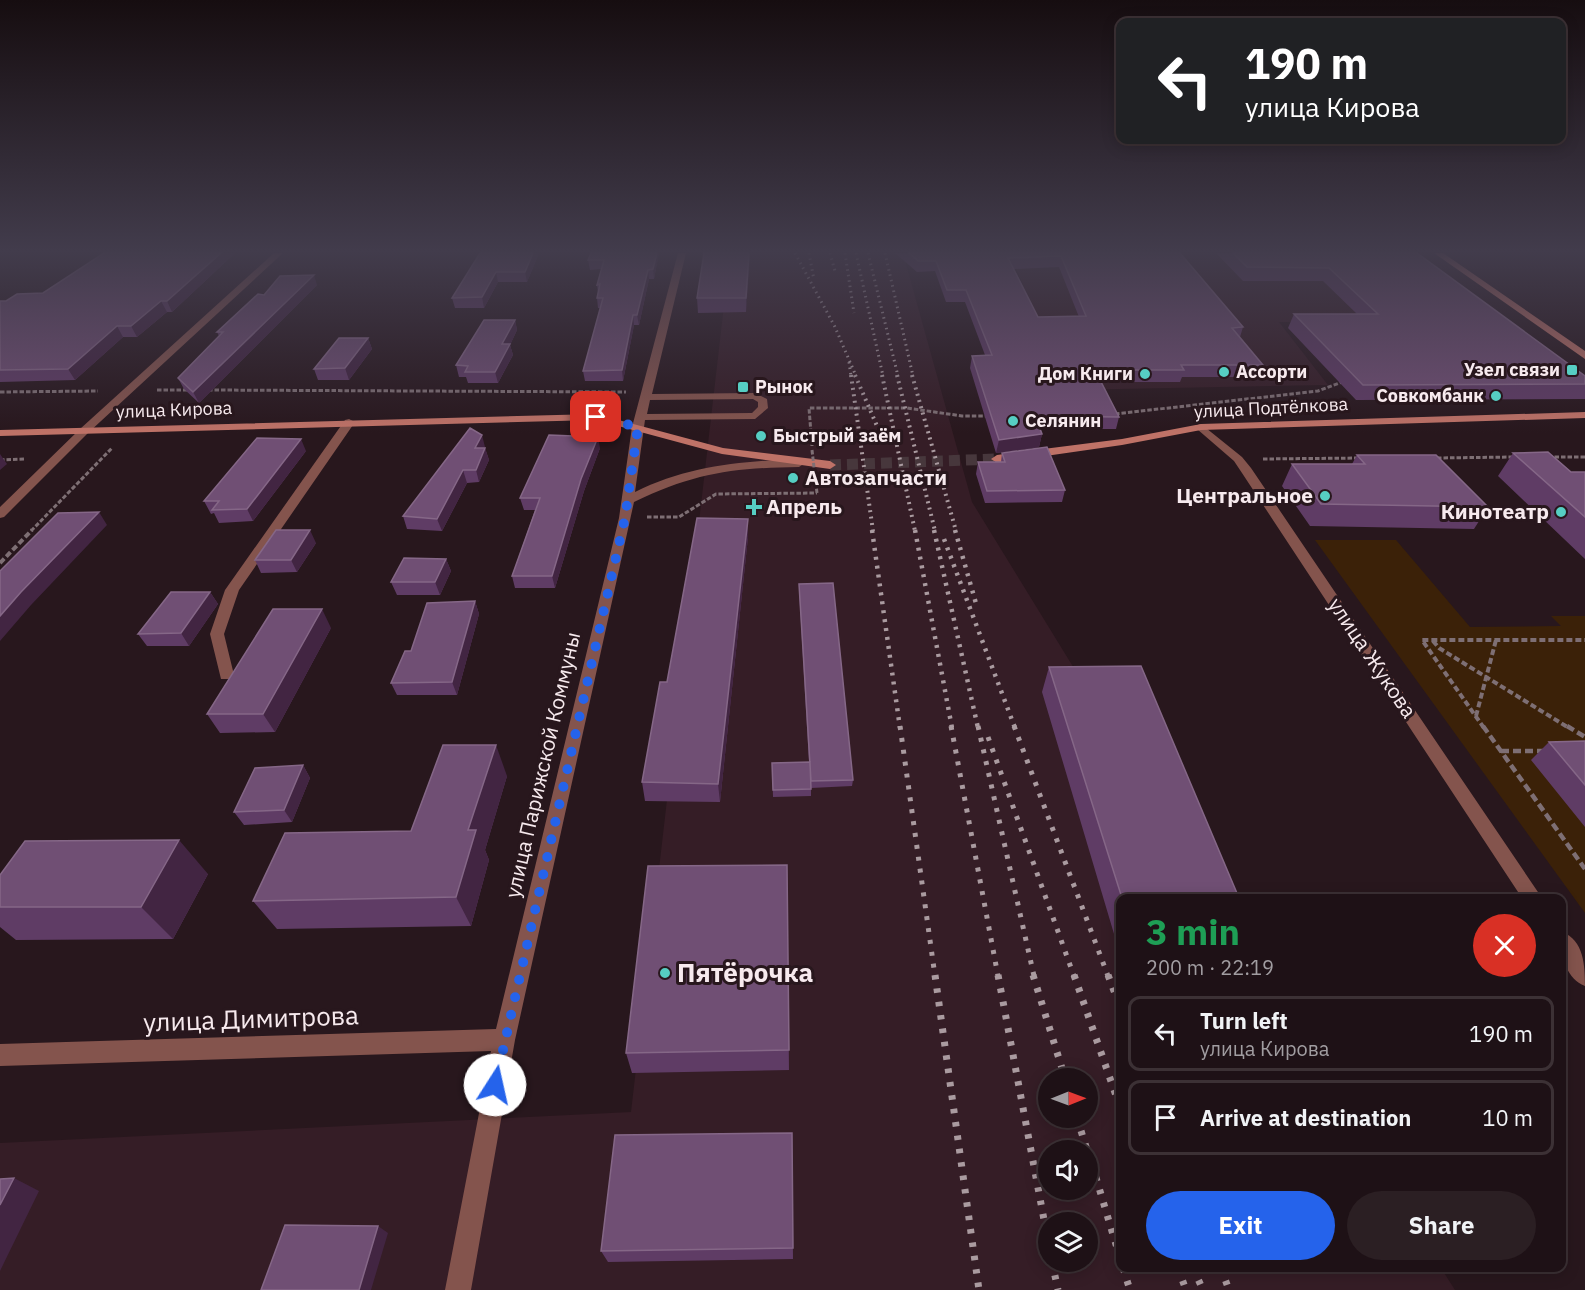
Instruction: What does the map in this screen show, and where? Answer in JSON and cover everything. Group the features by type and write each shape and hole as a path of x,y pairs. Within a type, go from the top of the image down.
{"main road":[{"path":"1524,313 1585,356"},
{"name":"улица Подтёлкова","path":"997,459 1122,442 1201,427 1585,415"},
{"name":"улица Кирова","path":"0,433 596,417 639,422"},
{"path":"639,422 722,450 799,463 830,465"}],"street":[{"path":"0,514 84,431 213,313"},
{"name":"улица Парижской Коммуны","path":"458,1290 504,1040 626,509 639,422 667,313"},
{"path":"639,422 755,416 763,408 763,401 755,396 646,394"},
{"path":"226,675 218,634 232,590 349,422"},
{"name":"улица Жукова","path":"1201,427 1238,459 1530,894"},
{"path":"626,509 674,479 696,473 739,466 799,463"},
{"path":"1566,947 1585,976"},
{"name":"улица Димитрова","path":"0,1055 504,1040"}],"path":[{"path":"1114,415 1318,391 1338,382 1349,382"},
{"path":"0,392 129,390 646,394"},
{"path":"626,509 679,517 717,494 817,493 809,408 907,408 962,416 997,416"},
{"path":"0,563 112,448"},
{"path":"1429,458 1513,457"},
{"path":"1537,457 1585,457"},
{"path":"1238,459 1370,458"},
{"path":"1584,866 1422,640 1585,640"},
{"path":"1433,640 1439,648 1585,737"},
{"path":"1476,716 1496,640"},
{"path":"1501,751 1553,751"}],"shaded area":[{"path":"723,313 920,313 972,502 1213,894 1116,894 1116,1272 1444,1272 1455,1290 0,1290 0,1143 631,1112"},
{"path":"1035,313 1373,313 1383,322 1279,322 1328,385 1069,390"},
{"path":"1315,540 1396,540 1470,627 1561,626 1551,616 1585,616 1585,913"}],"building":[{"path":"0,313 146,313 131,326 117,326 68,369 0,370"},
{"path":"237,313 274,313 193,392 178,378 223,332 217,332"},
{"path":"599,313 637,313 633,315 622,370 583,371"},
{"path":"975,313 1036,313 1038,317 1086,316 1085,313 1231,313 1243,327 1232,328 1263,365 1181,365 1184,370 1095,370 1119,417 1035,416 1042,434 999,440 972,356 992,355"},
{"path":"1499,313 1585,376 1585,384 1363,385 1294,314"},
{"path":"484,320 515,320 502,344 510,344 495,372 465,372 468,366 456,365"},
{"path":"339,338 368,338 345,368 314,369"},
{"path":"470,428 482,435 475,448 485,448 476,470 463,470 437,519 403,516"},
{"path":"549,435 598,437 581,479 552,576 512,576 540,498 520,498"},
{"path":"257,438 301,439 247,509 212,510 219,501 204,501"},
{"path":"1047,447 1065,490 987,491 978,462 1005,462 1002,453"},
{"path":"1548,452 1571,472 1585,472 1585,517 1513,453"},
{"path":"1357,455 1436,455 1488,507 1321,504 1292,464 1365,464"},
{"path":"99,512 0,616 0,571 58,513"},
{"path":"697,518 748,519 718,784 642,782 660,682 667,682"},
{"path":"276,530 310,530 291,560 255,560"},
{"path":"404,558 446,559 435,582 391,582"},
{"path":"833,583 853,780 811,781 799,584"},
{"path":"171,592 210,592 181,633 138,634"},
{"path":"475,601 452,682 391,683 405,651 411,651 427,603"},
{"path":"273,609 322,609 263,714 207,714"},
{"path":"1141,666 1237,894 1121,894 1049,667"},
{"path":"1585,741 1585,785 1549,742"},
{"path":"443,745 496,745 468,830 476,830 456,897 253,901 285,833 411,831"},
{"path":"810,762 811,789 773,790 772,763"},
{"path":"303,765 284,810 234,812 255,768"},
{"path":"179,840 141,907 0,907 0,875 25,841"},
{"path":"787,865 789,1050 626,1053 648,866"},
{"path":"792,1133 793,1248 601,1251 615,1135"},
{"path":"14,1178 0,1205 0,1179"},
{"path":"285,1225 378,1226 359,1290 261,1290"}],"tunnel":[{"path":"830,465 997,459"}],"railway":[{"path":"828,313 856,376"},
{"path":"869,313 883,376"},
{"path":"883,313 898,376"},
{"path":"899,313 913,376"},
{"path":"849,362 851,376"},
{"path":"851,375 873,531"},
{"path":"855,375 877,426"},
{"path":"882,375 915,531"},
{"path":"897,375 935,531"},
{"path":"912,375 956,531"},
{"path":"872,530 900,728"},
{"path":"915,530 952,728"},
{"path":"934,530 978,728"},
{"path":"955,530 977,607"},
{"path":"944,539 1015,728"},
{"path":"900,726 935,976"},
{"path":"951,726 998,976"},
{"path":"978,726 1034,976"},
{"path":"1014,726 1108,976"},
{"path":"988,737 1074,976"},
{"path":"935,975 979,1290"},
{"path":"998,975 1043,1212"},
{"path":"1033,975 1062,1068"},
{"path":"1074,975 1116,1096"},
{"path":"1108,975 1116,996"},
{"path":"1080,1128 1084,1140"},
{"path":"1098,1184 1116,1245"},
{"path":"1054,1272 1058,1290"},
{"path":"1124,1272 1130,1290"},
{"path":"1179,1272 1186,1290"},
{"path":"1195,1272 1203,1290"},
{"path":"1222,1272 1229,1290"}],"place":[{"name":"Узел связи","path":"1572,370"},
{"name":"Ассорти","path":"1224,372"},
{"name":"Дом Книги","path":"1145,374"},
{"name":"Рынок","path":"743,387"},
{"name":"Совкомбанк","path":"1496,396"},
{"name":"Селянин","path":"1013,421"},
{"name":"Быстрый заём","path":"761,436"},
{"name":"Автозапчасти","path":"793,478"},
{"name":"Центральное","path":"1325,496"},
{"name":"Апрель","path":"754,507"},
{"name":"Кинотеатр","path":"1561,512"},
{"name":"Пятёрочка","path":"665,973"}],"route":[{"path":"495,1085 625,518 638,427 596,417"}]}
